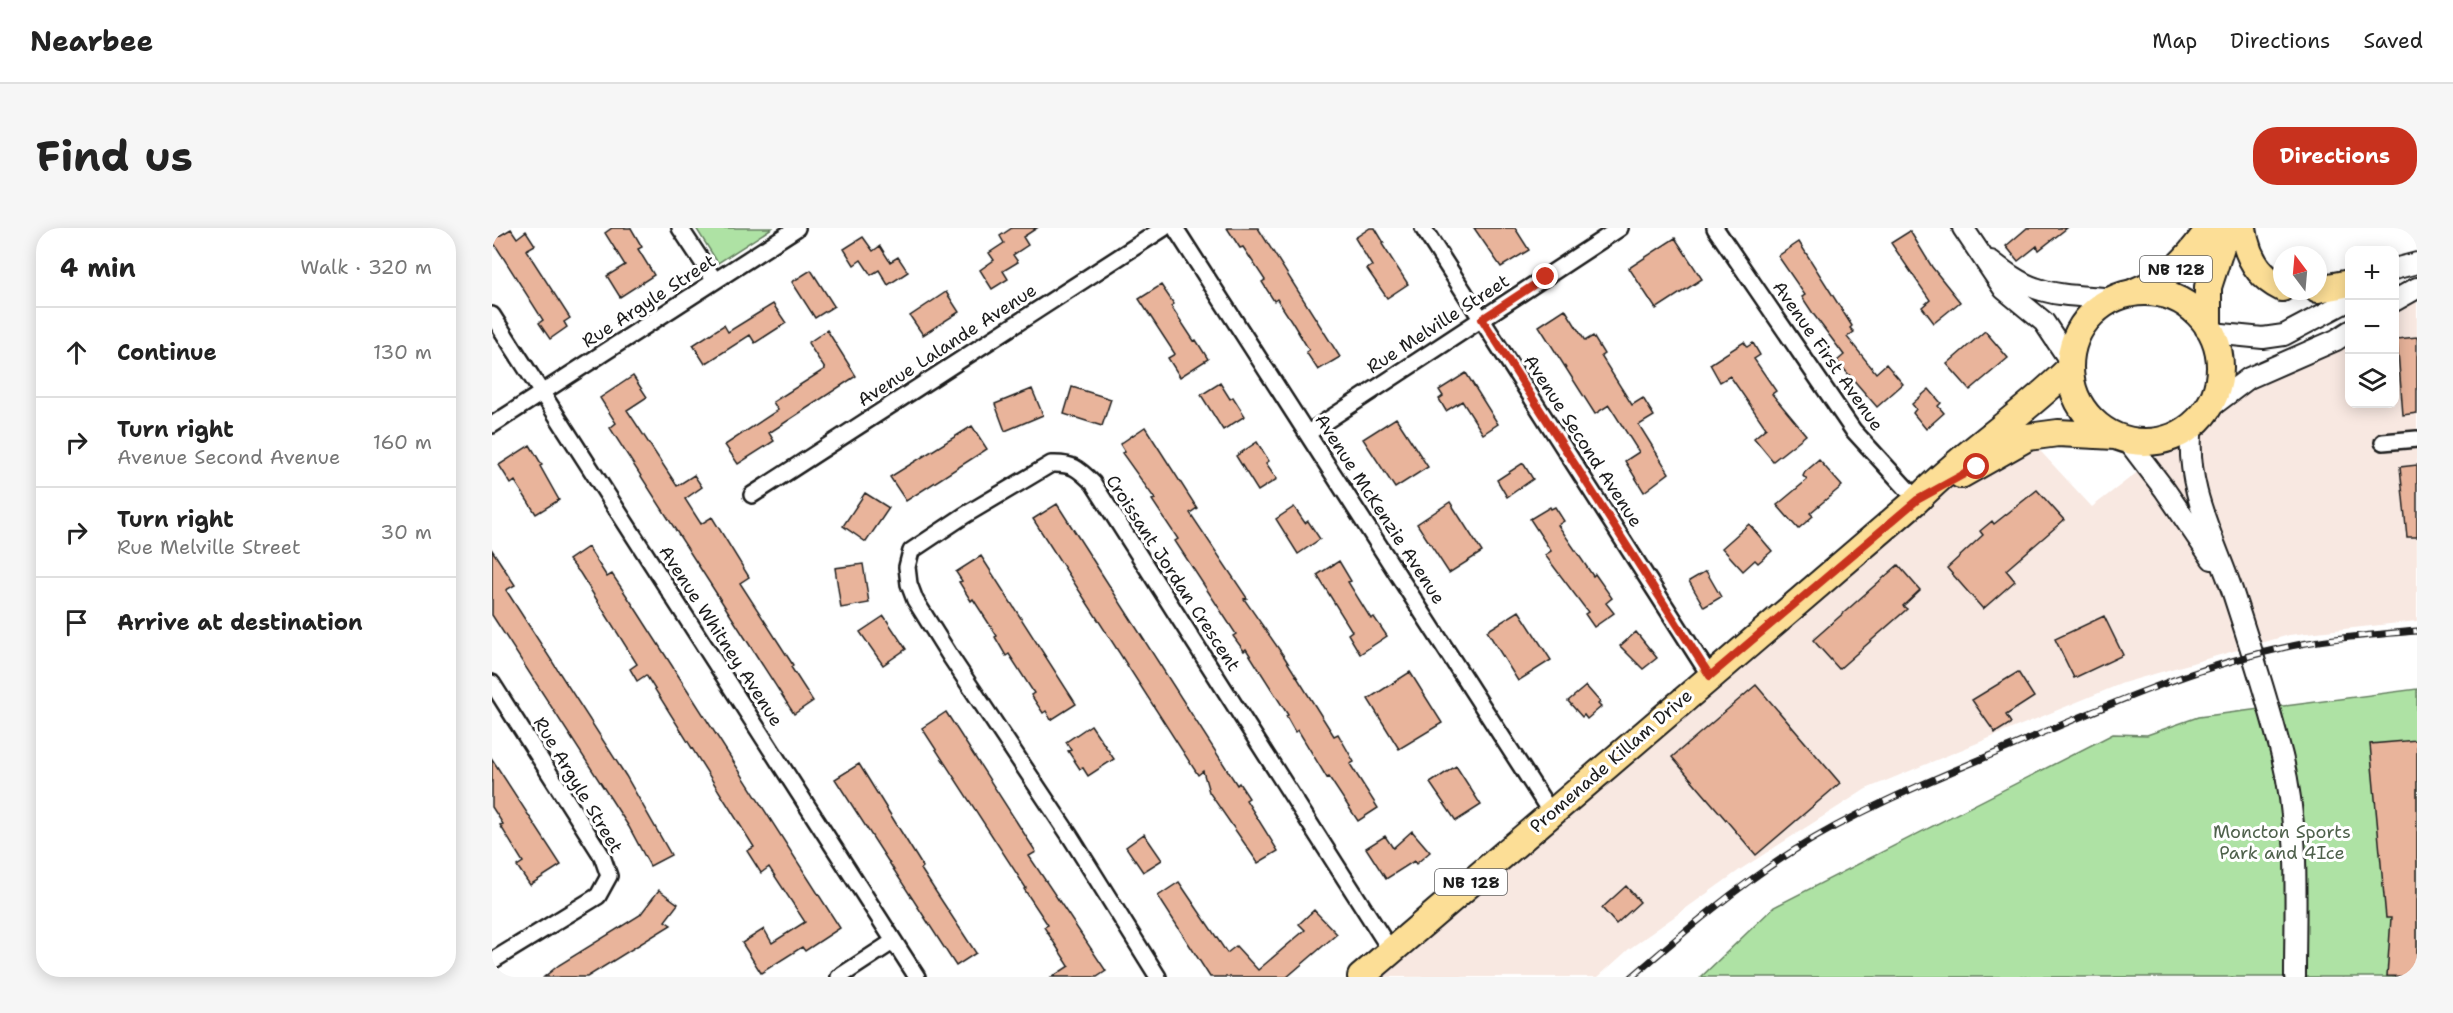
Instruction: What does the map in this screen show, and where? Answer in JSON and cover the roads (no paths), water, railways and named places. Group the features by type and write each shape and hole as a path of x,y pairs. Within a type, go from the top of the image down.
{"main road":[{"name":"NB 128","path":"2121,296 2158,282 2174,271 2189,256 2210,228"},
{"name":"NB 128","path":"2210,330 2208,287 2227,228"},
{"path":"2243,228 2245,242 2254,265 2273,284"},
{"path":"2327,287 2345,284"},
{"path":"2149,292 2168,296 2185,303 2201,317 2210,330 2218,351 2219,373 2212,399 2198,418 2178,434 2161,440 2144,442 2121,438 2098,426 2079,403 2071,383 2070,364 2074,343 2082,326 2094,312 2121,296 2149,292"},
{"name":"Promenade Killam Drive","path":"1361,977 1917,500 1940,477 2026,408 2070,364"},
{"name":"Promenade Killam Drive","path":"1917,500 2028,437 2058,433 2121,438"}],"street":[{"path":"680,228 715,281"},
{"name":"Rue Argyle Street","path":"492,425 797,228"},
{"name":"Avenue Lalande Avenue","path":"752,495 1164,228"},
{"name":"Avenue McKenzie Avenue","path":"1175,228 1551,813"},
{"name":"Avenue Second Avenue","path":"1423,228 1710,676"},
{"name":"Rue Melville Street","path":"1308,433 1620,228"},
{"name":"Avenue First Avenue","path":"1715,228 1853,430 1917,500"},
{"path":"1962,228 2004,289 2047,326 2070,364"},
{"path":"1977,251 2010,276 2034,288 2064,295 2121,296"},
{"path":"2399,268 2417,263"},
{"path":"2396,300 2417,288"},
{"path":"2210,330 2263,338 2284,335 2345,302"},
{"name":"Avenue Whitney Avenue","path":"492,315 917,977"},
{"path":"2295,977 2294,830 2282,757 2231,589 2195,491 2190,460 2198,418 2249,378 2336,340 2345,334"},
{"path":"2121,438 2187,522 2231,589"},
{"path":"2383,442 2417,439"},
{"name":"Croissant Jordan Crescent","path":"1158,977 1070,836 950,656 915,600 909,584 907,567 911,551 965,515 1051,464 1067,463 1081,470 1093,483 1391,951"},
{"name":"Rue Argyle Street","path":"492,683 602,856 609,876 598,896 492,961"},
{"path":"839,977 894,941"}],"railway":[{"path":"1632,977 1730,895 1793,851 1849,819 1937,778 2119,701 2181,677 2245,657 2312,642 2417,631"}],"park label":[{"name":"Moncton Sports Park and 4Ice","path":"2282,842"}]}
